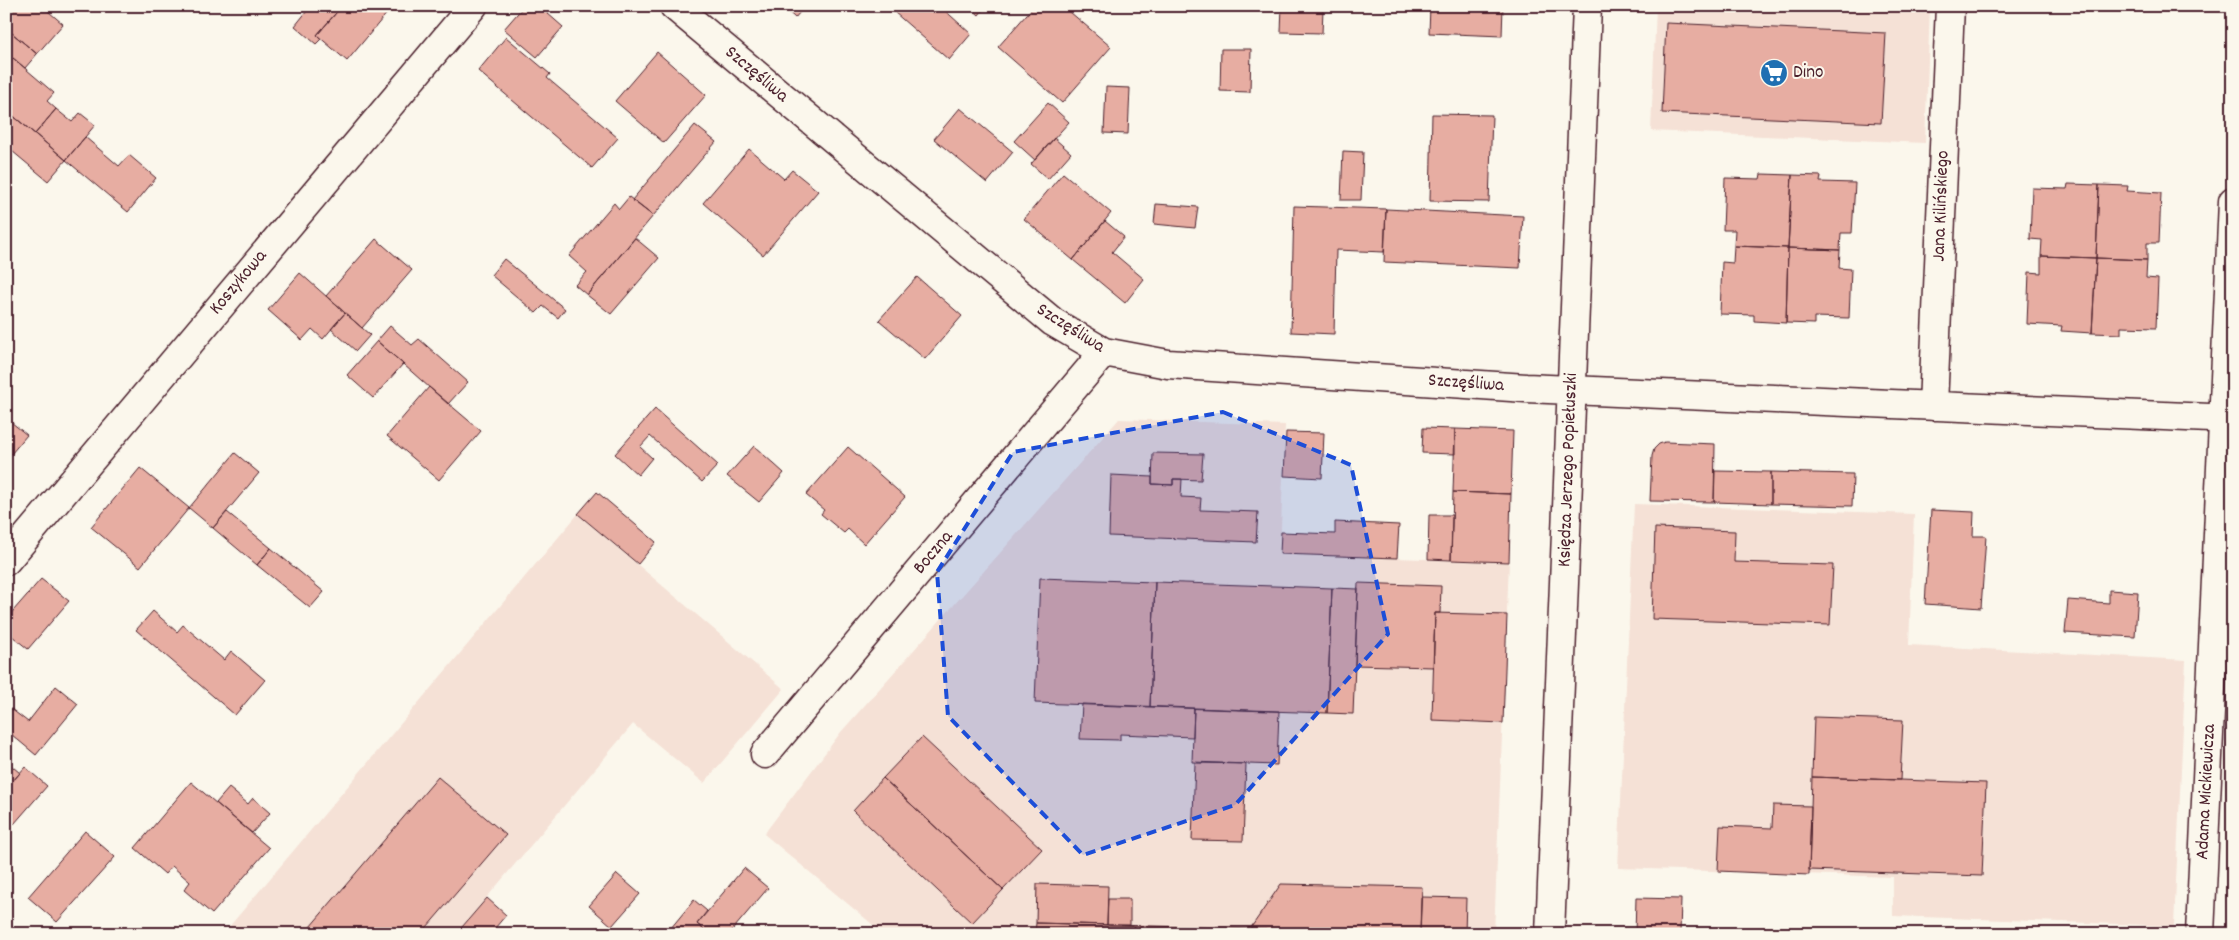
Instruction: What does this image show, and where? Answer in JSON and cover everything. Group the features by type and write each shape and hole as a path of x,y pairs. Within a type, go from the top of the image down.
{"street":[{"name":"Koszykowa","path":"6,560 472,6"},
{"name":"Szczęśliwa","path":"674,6 1053,322 1104,352 1168,364 1573,390"},
{"name":"Księdza Jerzego Popiełuszki","path":"1550,934 1587,6"},
{"name":"Jana Kilińskiego","path":"1933,406 1950,6"},
{"name":"Adama Mickiewicza","path":"2200,934 2228,419 2233,201"},
{"name":"Boczna","path":"765,754 1104,352"},
{"path":"1573,390 2228,419"}],"highlighted area":[{"path":"1223,412 1351,465 1388,634 1235,805 1083,855 948,716 937,572 1013,452"}],"shaded area":[{"path":"1656,6 1930,6 1925,143 1651,131"},
{"path":"1119,419 1285,425 1280,554 1509,562 1494,934 884,934 764,834 841,732"},
{"path":"1634,504 1914,514 1909,645 2186,660 2174,926 1893,916 1893,877 1618,868"},
{"path":"578,514 784,689 704,783 633,724 456,934 223,934"}],"building":[{"path":"6,6 42,6 63,24 37,54 6,28"},
{"path":"311,6 342,6 317,35 321,39 316,44 295,26"},
{"path":"342,6 393,6 347,61 317,35"},
{"path":"524,6 539,6 563,27 537,57 504,29"},
{"path":"782,6 805,6 795,18"},
{"path":"899,6 940,6 971,34 949,60 894,12"},
{"path":"969,6 986,6 979,15"},
{"path":"1034,6 1063,6 1111,47 1062,103 998,47"},
{"path":"1282,6 1335,6 1335,9 1323,9 1322,33 1281,32"},
{"path":"1430,6 1503,6 1502,36 1429,33"},
{"name":"Dino","path":"1666,23 1886,33 1881,123 1662,113"},
{"path":"6,28 37,54 25,68 13,58 11,60 6,57"},
{"path":"506,37 550,74 547,78 618,138 592,168 478,71"},
{"path":"1221,49 1251,49 1250,92 1220,91"},
{"path":"657,52 706,95 664,143 615,101"},
{"path":"13,58 54,93 47,101 56,109 35,134 6,110 6,66"},
{"path":"1106,87 1130,88 1128,134 1104,133"},
{"path":"1048,103 1069,122 1035,160 1014,141"},
{"path":"960,108 1013,152 987,183 934,139"},
{"path":"56,109 72,122 80,113 95,125 66,160 35,134"},
{"path":"6,110 66,160 48,181 6,146"},
{"path":"1432,114 1492,115 1489,202 1430,201"},
{"path":"695,125 716,142 653,216 632,200"},
{"path":"85,137 119,166 129,155 156,178 128,212 66,160"},
{"path":"1054,138 1071,153 1048,179 1031,164"},
{"path":"749,149 784,179 792,170 818,191 763,255 703,203"},
{"path":"1343,151 1363,152 1361,200 1341,200"},
{"path":"1063,173 1111,213 1073,260 1024,219"},
{"path":"1761,174 1792,175 1788,248 1734,246 1735,230 1723,230 1725,178 1760,179"},
{"path":"1792,175 1821,176 1820,182 1855,183 1852,233 1841,233 1840,250 1788,248"},
{"path":"2068,184 2099,185 2096,258 2041,256 2042,240 2030,239 2032,188 2067,189"},
{"path":"2099,185 2128,186 2127,191 2161,193 2159,243 2147,243 2147,260 2096,258"},
{"path":"629,197 653,216 587,295 575,285 587,272 569,256 614,203 619,209"},
{"path":"1156,204 1198,207 1195,228 1154,224"},
{"path":"1294,206 1386,209 1384,252 1336,250 1334,334 1291,332"},
{"path":"1386,209 1523,216 1520,268 1384,262"},
{"path":"1105,221 1124,237 1112,252 1144,279 1125,303 1073,260"},
{"path":"635,238 659,258 611,314 587,295"},
{"path":"376,239 412,270 362,328 326,296"},
{"path":"1734,246 1788,248 1786,323 1754,321 1754,315 1720,314 1722,262 1733,263"},
{"path":"1788,248 1840,250 1839,268 1851,269 1849,318 1814,317 1814,324 1786,323"},
{"path":"2041,256 2096,258 2092,333 2061,331 2062,326 2027,324 2029,272 2041,273"},
{"path":"2096,258 2147,260 2146,278 2158,279 2156,328 2121,327 2121,334 2092,333"},
{"path":"504,259 565,309 558,318 543,306 536,313 491,275"},
{"path":"300,273 345,313 323,339 312,329 302,340 268,310"},
{"path":"917,277 962,316 925,359 879,320"},
{"path":"345,313 370,335 356,351 331,329"},
{"path":"390,326 412,345 419,339 468,382 448,404 377,341"},
{"path":"377,341 403,364 373,398 347,375"},
{"path":"429,387 481,431 439,480 387,436"},
{"path":"655,409 718,465 702,482 650,436 640,447 652,458 638,475 615,454"},
{"path":"6,418 27,435 6,460"},
{"path":"1423,428 1455,429 1455,454 1422,453"},
{"path":"1455,429 1513,431 1511,494 1453,492"},
{"path":"1286,432 1324,433 1322,478 1284,476"},
{"path":"1665,442 1715,444 1714,502 1650,501 1652,456 1654,449 1659,444"},
{"path":"754,446 784,473 759,502 727,476"},
{"path":"848,447 905,497 864,544 848,529 844,533 821,514 824,510 806,495"},
{"path":"235,453 259,473 213,528 189,508"},
{"path":"1153,453 1203,454 1201,480 1173,479 1173,485 1152,484"},
{"path":"140,468 189,508 140,567 91,527"},
{"path":"1715,471 1771,472 1771,504 1714,502"},
{"path":"1771,472 1853,474 1852,506 1771,504"},
{"path":"1111,475 1152,477 1152,484 1173,485 1173,479 1182,479 1181,497 1201,498 1200,510 1258,512 1256,542 1109,536"},
{"path":"597,492 656,542 638,564 578,514"},
{"path":"1453,492 1511,494 1509,562 1451,560"},
{"path":"1931,510 1974,512 1973,536 1986,536 1981,608 1925,604"},
{"path":"227,512 271,548 257,565 213,528"},
{"path":"1429,515 1452,515 1451,560 1428,559"},
{"path":"1335,522 1399,525 1397,558 1280,554 1281,532 1335,534"},
{"path":"1655,528 1735,531 1734,562 1833,565 1830,625 1652,619"},
{"path":"271,548 324,592 310,608 257,565"},
{"path":"1040,578 1155,582 1150,707 1035,703"},
{"path":"41,579 69,601 28,649 6,631 6,619"},
{"path":"1155,582 1332,588 1327,713 1150,707"},
{"path":"1358,583 1441,586 1440,613 1435,613 1433,667 1355,665"},
{"path":"1332,588 1358,589 1353,714 1327,713"},
{"path":"2109,590 2138,592 2135,637 2065,633 2068,600 2109,603"},
{"path":"153,611 177,632 183,625 224,660 231,651 265,680 235,715 136,630"},
{"path":"1435,613 1507,615 1503,723 1432,720"},
{"path":"56,686 78,704 36,755 6,730 6,705 28,722"},
{"path":"1082,704 1194,708 1193,737 1120,734 1120,740 1080,739"},
{"path":"1194,708 1279,711 1277,765 1192,762"},
{"path":"1814,717 1903,720 1900,780 1812,777"},
{"path":"922,737 1042,849 1003,890 883,778"},
{"path":"6,761 20,773 6,789"},
{"path":"1195,763 1246,764 1243,841 1192,840"},
{"path":"25,767 47,786 14,824 6,817 6,789"},
{"path":"438,777 506,835 421,934 304,934"},
{"path":"1812,777 1986,783 1982,876 1809,870"},
{"path":"883,778 1003,890 972,923 853,811"},
{"path":"191,782 269,848 212,914 184,890 190,882 172,866 165,874 135,848"},
{"path":"229,788 248,804 253,798 270,813 252,833 216,803"},
{"path":"1773,805 1811,806 1809,875 1718,871 1720,826 1772,828"},
{"path":"85,831 115,857 57,922 28,897"},
{"path":"744,868 768,888 729,934 709,934 697,924"},
{"path":"617,874 640,894 612,926 589,906"},
{"path":"1037,884 1108,886 1107,925 1036,923"},
{"path":"1281,884 1422,887 1420,933 1250,929"},
{"path":"1421,897 1466,898 1465,934 1420,933"},
{"path":"487,898 506,915 490,934 456,934"},
{"path":"1636,898 1681,899 1680,934 1635,934"},
{"path":"1108,899 1130,899 1130,925 1107,925"},
{"path":"694,900 707,911 697,924 709,934 666,934"},
{"path":"1036,923 1228,928 1228,934 1035,934"},
{"path":"1228,928 1386,932 1386,934 1228,934"},
{"path":"1386,932 1454,934 1386,934"}],"place":[{"name":"Dino","path":"1774,73"}]}
